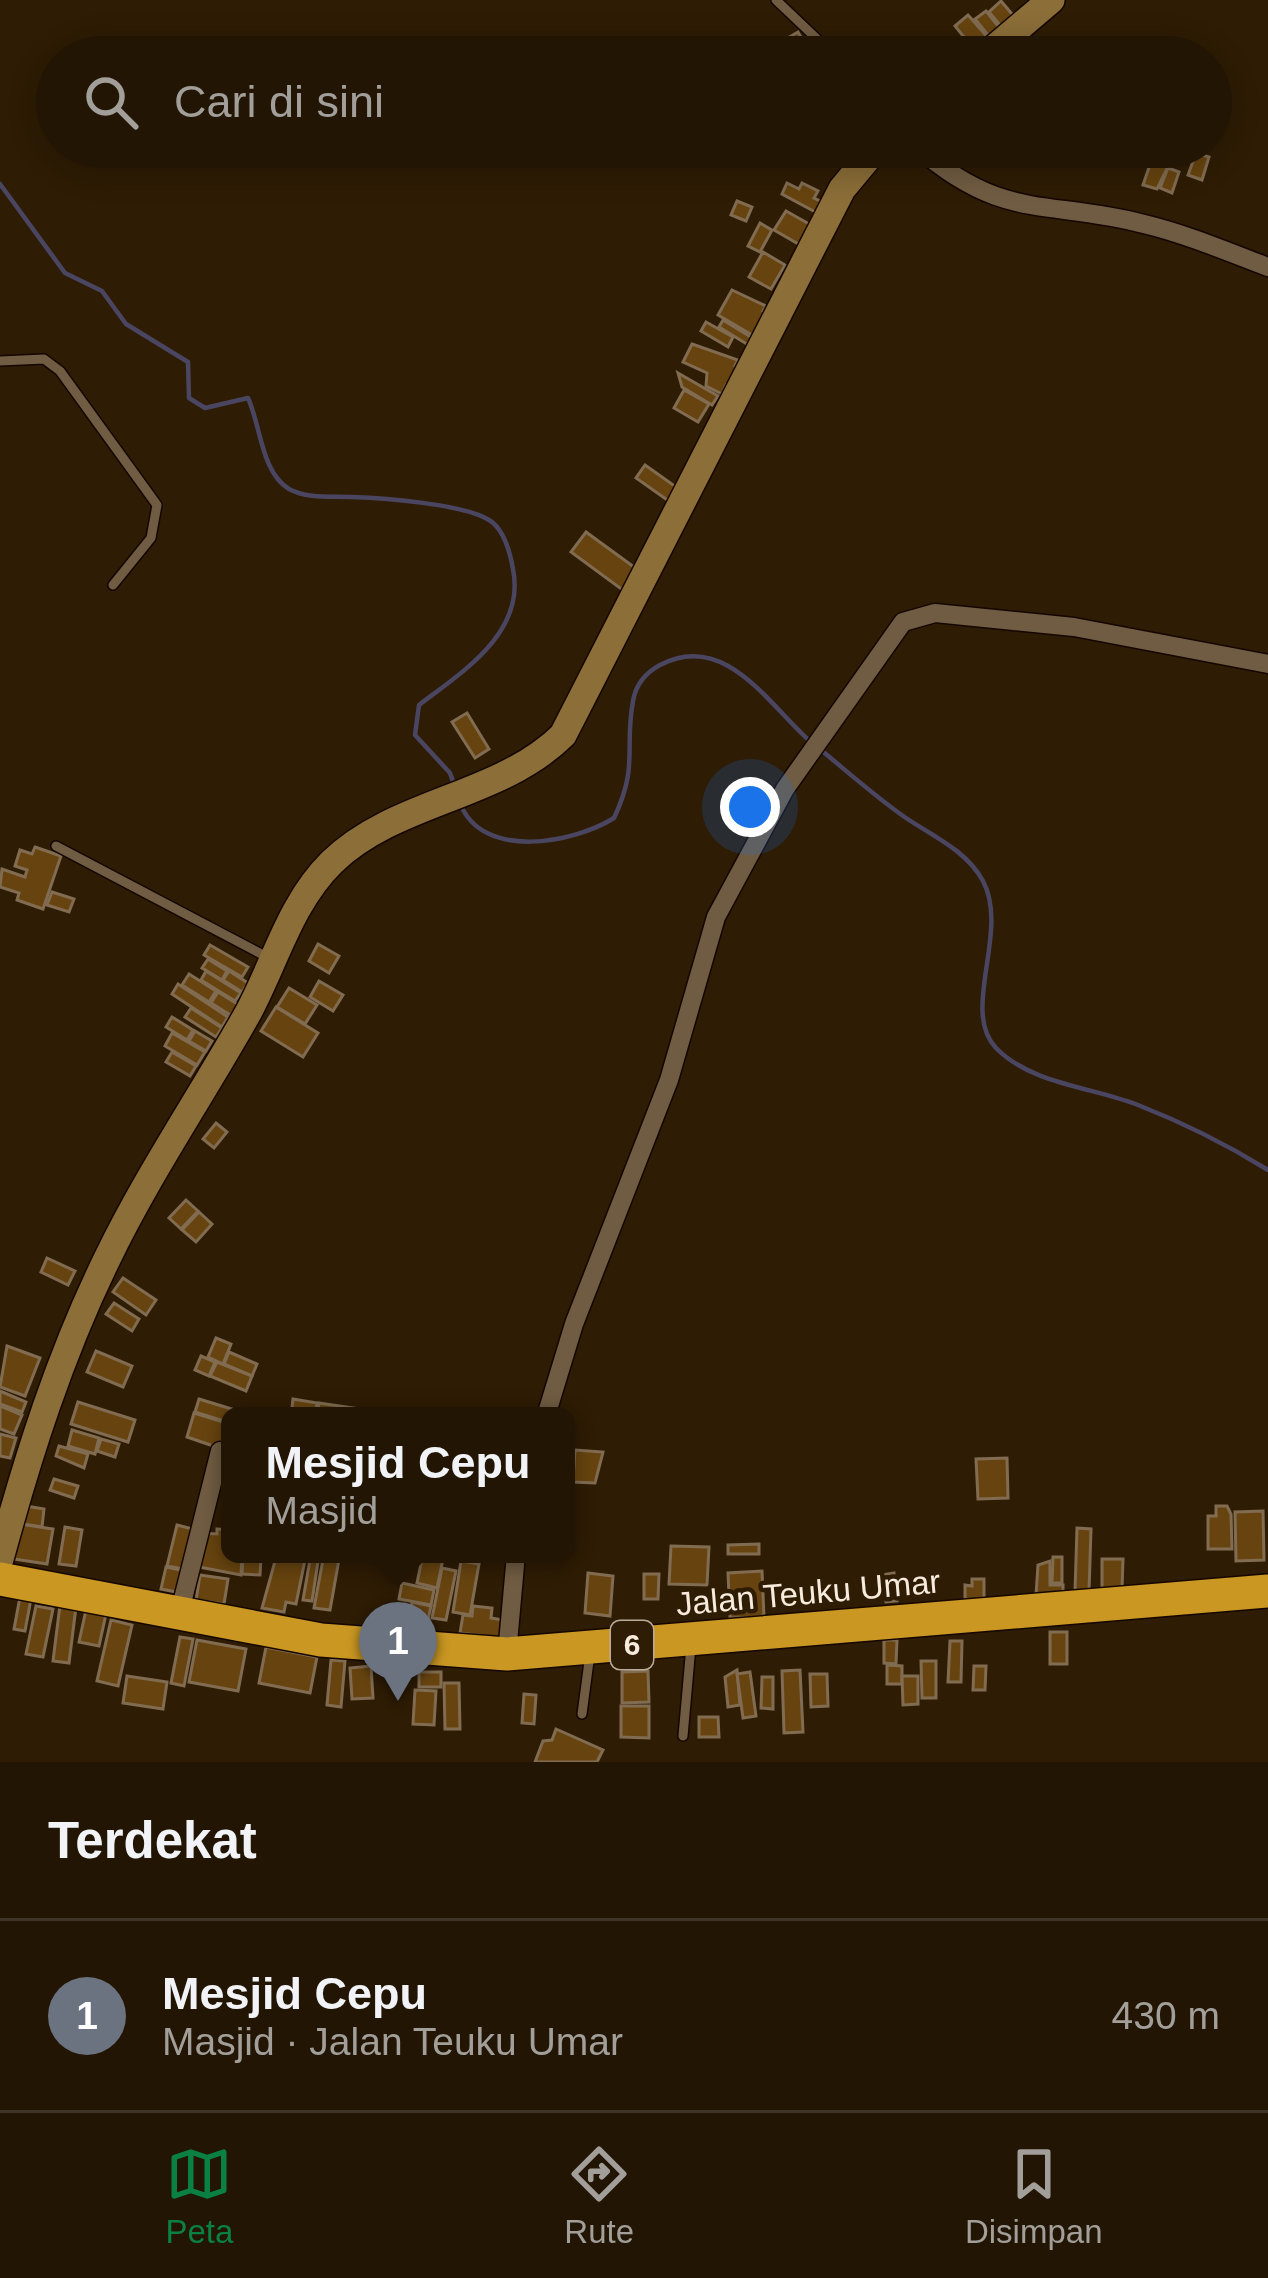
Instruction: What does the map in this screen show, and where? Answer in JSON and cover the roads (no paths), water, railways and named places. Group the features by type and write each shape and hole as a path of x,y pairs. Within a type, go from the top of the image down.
{"highway":[{"name":"Jalan Teuku Umar","path":"0,1579 321,1640 507,1654 1268,1591"}],"street":[{"path":"1008,36 1051,0"},
{"path":"0,1559 69,1342 114,1245 192,1115 271,958 315,883 348,849 525,763 562,735 842,189 860,168"},
{"path":"949,168 995,198 1025,208 1143,224 1268,267"},
{"path":"549,1407 574,1324 669,1080 716,917 785,789 903,622 934,613 1075,627 1177,651 1268,664"},
{"path":"180,1611 220,1451"},
{"path":"507,1654 515,1563"}],"lane":[{"path":"776,0 814,36"},
{"path":"0,361 44,358 60,371 157,505 151,538 112,585"},
{"path":"56,846 271,958"},
{"path":"682,1736 692,1642"},
{"path":"582,1714 591,1647"}],"waterway":[{"path":"0,184 65,273 102,291 126,324 188,362 189,398 205,408 248,398 267,460 289,489 312,496 443,506 477,514 499,529 513,569 510,613 487,649 419,705 415,735 450,773 455,787"},
{"path":"460,803 471,821 508,840 553,840 614,818 629,771 636,689 655,668 684,657 706,657 745,677 812,743"},
{"path":"821,750 895,810 959,853 983,881 991,923 983,1013 986,1032 996,1048 1026,1070 1155,1112 1268,1170"}],"place":[{"name":"Mesjid Cepu","path":"398,1701"}]}
